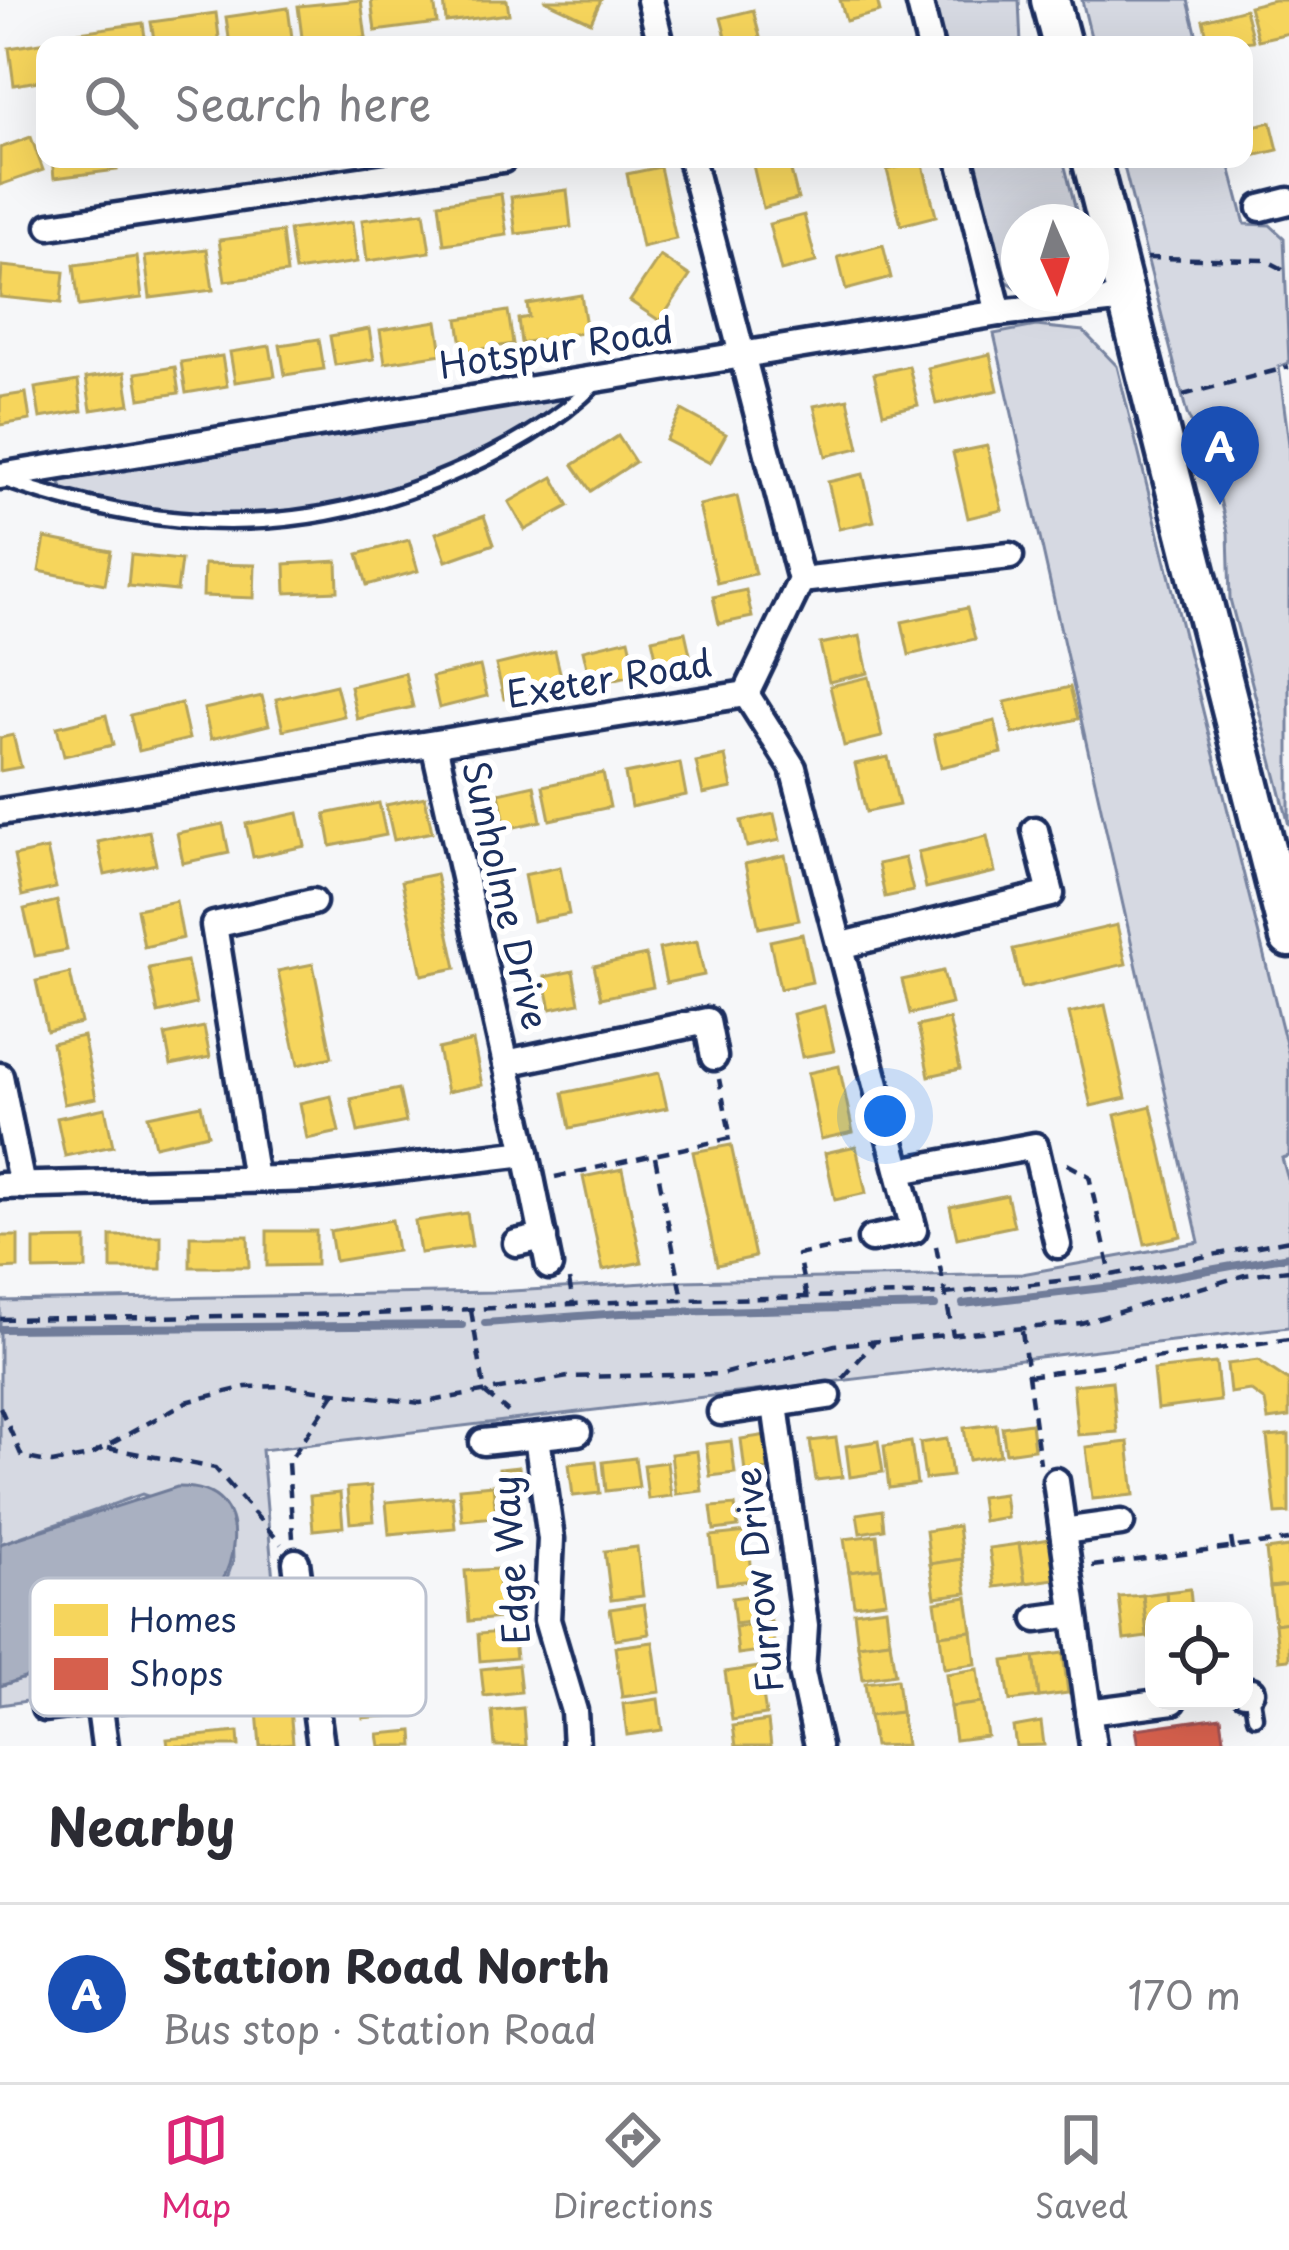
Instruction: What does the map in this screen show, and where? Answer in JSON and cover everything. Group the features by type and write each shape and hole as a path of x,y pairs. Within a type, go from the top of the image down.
{"main road":[{"path":"1050,0 1059,36"},
{"path":"1093,168 1289,938"}],"street":[{"path":"650,0 659,36"},
{"path":"919,0 928,36"},
{"path":"50,226 442,168"},
{"path":"693,168 801,580 1010,556"},
{"path":"962,168 999,313"},
{"path":"1261,208 1289,201"},
{"name":"Hotspur Road","path":"0,477 744,353 999,313 1126,299"},
{"name":"Exeter Road","path":"0,812 746,694 801,580"},
{"path":"746,694 793,768 914,1230 871,1238"},
{"name":"Sunholme Drive","path":"434,744 550,1266"},
{"path":"843,945 1051,894 1035,830"},
{"path":"255,1179 214,925 313,902"},
{"name":"Sunholme Drive","path":"506,1063 707,1021 714,1057"},
{"path":"0,1076 11,1186 255,1179 526,1153"},
{"path":"900,1171 1035,1146 1058,1245"},
{"path":"516,1243 544,1237"},
{"path":"721,1412 828,1396"},
{"name":"Furrow Drive","path":"775,1405 805,1625 802,1672 818,1746"},
{"path":"483,1442 578,1432"},
{"name":"Edge Way","path":"536,1437 551,1539 547,1621 574,1711 576,1746"},
{"path":"1056,1481 1093,1746"},
{"path":"1063,1531 1121,1523"},
{"path":"296,1562 298,1578"},
{"path":"1037,1619 1074,1614"},
{"path":"1088,1712 1145,1705"},
{"path":"101,1716 105,1746"},
{"path":"317,1716 321,1746"}],"lane":[{"path":"0,477 51,496 147,518 224,523 326,518 379,503 494,455 570,408 602,376"},
{"path":"1253,1710 1255,1718"}],"path":[{"path":"1116,258 1265,260 1289,272"},
{"path":"1178,396 1289,367"},
{"path":"532,1182 731,1138 714,1057"},
{"path":"1035,1146 1089,1176 1111,1275"},
{"path":"655,1155 683,1299"},
{"path":"914,1230 933,1226 952,1335"},
{"path":"807,1298 798,1256 871,1238"},
{"path":"0,1319 946,1294 1111,1275 1289,1240"},
{"path":"0,1407 22,1456 52,1463 106,1448 212,1393 286,1386 395,1403 611,1373 722,1374 796,1352 877,1339 1022,1331 1103,1318 1245,1275 1289,1270"},
{"path":"471,1310 485,1393"},
{"path":"1022,1331 1042,1473 1056,1481"},
{"path":"828,1396 877,1339"},
{"path":"1028,1376 1289,1339"},
{"path":"296,1562 285,1474 336,1391"},
{"path":"106,1448 215,1468 296,1562"},
{"path":"1231,1538 1234,1557"},
{"path":"1068,1569 1289,1540"}],"shaded area":[{"path":"929,0 1019,0 1021,36 939,36"},
{"path":"1082,0 1188,0 1197,36 1091,36"},
{"path":"972,168 1065,168 1074,204 1001,204 1001,278"},
{"path":"1124,168 1230,168 1245,224 1270,225 1284,238 1289,363 1279,367 1289,444 1289,825 1230,599 1228,533 1212,466 1187,414"},
{"path":"1036,326 1083,331 1117,366 1289,1056 1289,1156 1282,1158 1289,1183 1289,1327 262,1450 273,1578 227,1578 233,1561 232,1525 142,1494 0,1544 0,1301 494,1292 680,1281 1022,1274 1199,1242 994,334"},
{"path":"567,392 574,395 550,415 479,455 413,482 316,508 220,514 171,511 65,493 60,484 67,473"},
{"path":"30,1676 30,1700 0,1705 0,1686"}],"water":[{"path":"177,1487 204,1491 222,1502 232,1520 234,1541 223,1578 30,1578 30,1676 0,1686 0,1544"}],"building: Homes":[{"path":"361,0 366,36 302,36 298,6"},
{"path":"371,0 434,0 437,23 375,31"},
{"path":"444,0 507,0 509,14 446,22"},
{"path":"544,0 601,0 591,22"},
{"path":"840,0 877,0 880,12 846,21"},
{"path":"1289,0 1289,33 1258,40 1249,6"},
{"path":"288,8 292,36 229,36 226,17"},
{"path":"1245,9 1252,36 1207,36 1203,20"},
{"path":"753,10 760,36 726,36 721,18"},
{"path":"216,13 219,36 153,36 151,22"},
{"path":"143,23 145,36 80,36 79,32"},
{"path":"36,44 36,81 14,85 9,48"},
{"path":"1271,122 1278,150 1253,156 1253,126"},
{"path":"31,137 36,168 43,170 0,185 0,148"},
{"path":"53,168 117,170 54,178"},
{"path":"660,168 676,239 642,247 627,174"},
{"path":"754,168 790,168 798,199 763,208"},
{"path":"924,168 936,216 901,225 887,170"},
{"path":"567,190 571,227 516,234 511,197"},
{"path":"501,194 507,235 444,244 439,203"},
{"path":"424,212 430,252 367,261 362,220"},
{"path":"804,215 816,262 781,271 769,224"},
{"path":"352,222 357,262 295,271 289,230"},
{"path":"282,232 287,273 225,281 219,240"},
{"path":"883,245 891,278 846,290 838,257"},
{"path":"207,249 213,290 150,298 145,257"},
{"path":"660,256 690,276 660,321 630,301"},
{"path":"137,257 142,298 79,306 74,265"},
{"path":"2,266 64,272 61,303 0,297"},
{"path":"581,295 587,332 521,343 518,319 529,317 527,304"},
{"path":"508,311 513,344 463,352 458,319"},
{"path":"437,321 442,354 385,363 380,330"},
{"path":"369,329 374,359 335,365 330,336"},
{"path":"319,339 324,369 285,375 280,345"},
{"path":"270,346 275,376 235,382 230,352"},
{"path":"990,354 998,390 936,404 928,368"},
{"path":"222,356 227,386 186,393 181,362"},
{"path":"909,366 918,405 883,413 874,374"},
{"path":"175,367 179,393 140,399 136,373"},
{"path":"125,372 130,404 91,410 86,378"},
{"path":"78,381 82,411 40,418 35,388"},
{"path":"26,393 30,420 0,425 0,397"},
{"path":"848,399 859,448 826,456 814,406"},
{"path":"682,410 726,434 710,463 666,440"},
{"path":"618,436 635,462 591,491 573,465"},
{"path":"987,446 1002,510 968,518 953,453"},
{"path":"863,474 874,521 839,529 828,482"},
{"path":"553,477 569,506 525,530 509,502"},
{"path":"737,496 755,574 717,583 699,505"},
{"path":"484,516 494,544 446,561 436,533"},
{"path":"45,538 111,551 105,584 39,571"},
{"path":"409,540 418,571 367,585 358,554"},
{"path":"131,555 181,560 177,591 128,586"},
{"path":"337,561 338,591 286,593 285,564"},
{"path":"204,564 255,565 254,598 203,596"},
{"path":"746,590 752,617 719,624 713,597"},
{"path":"967,608 975,639 909,655 902,622"},
{"path":"685,632 694,672 661,679 652,639"},
{"path":"860,636 868,673 829,682 820,644"},
{"path":"629,639 637,674 591,685 583,650"},
{"path":"555,651 563,685 504,699 496,665"},
{"path":"480,666 487,696 439,708 432,677"},
{"path":"405,673 413,707 357,719 350,686"},
{"path":"869,677 882,737 844,746 830,686"},
{"path":"336,685 344,716 283,730 276,699"},
{"path":"1070,687 1078,719 1013,734 1005,702"},
{"path":"262,696 269,725 211,739 204,709"},
{"path":"181,703 189,739 139,751 130,715"},
{"path":"106,715 113,745 64,756 57,727"},
{"path":"995,721 1002,753 941,767 934,735"},
{"path":"13,735 21,767 0,771 0,738"},
{"path":"725,756 732,788 703,794 696,762"},
{"path":"888,757 899,805 866,812 855,764"},
{"path":"680,763 686,795 631,807 625,774"},
{"path":"603,773 610,807 550,820 543,786"},
{"path":"534,785 541,821 506,829 499,793"},
{"path":"425,797 432,832 394,840 386,805"},
{"path":"379,803 386,835 331,846 325,814"},
{"path":"298,813 305,846 253,857 246,824"},
{"path":"774,814 780,840 747,847 741,821"},
{"path":"223,824 229,853 183,863 177,833"},
{"path":"149,831 156,864 105,875 98,842"},
{"path":"987,836 995,872 926,888 918,852"},
{"path":"47,849 56,888 22,896 14,856"},
{"path":"785,855 799,920 759,928 745,864"},
{"path":"905,858 913,891 885,897 878,864"},
{"path":"560,867 569,914 533,921 524,875"},
{"path":"436,874 456,968 422,975 402,881"},
{"path":"57,901 67,950 35,956 24,909"},
{"path":"176,901 183,938 144,947 137,909"},
{"path":"1117,925 1126,964 1022,988 1013,949"},
{"path":"802,934 812,982 780,989 770,941"},
{"path":"697,941 704,975 666,983 659,949"},
{"path":"646,955 653,987 601,998 594,966"},
{"path":"187,961 196,1004 158,1013 149,968"},
{"path":"313,964 332,1057 298,1065 278,971"},
{"path":"573,971 579,1003 551,1009 544,977"},
{"path":"943,971 951,1004 910,1014 902,980"},
{"path":"70,973 81,1023 47,1031 36,981"},
{"path":"1105,1005 1126,1098 1091,1106 1069,1013"},
{"path":"824,1006 834,1051 802,1057 793,1014"},
{"path":"949,1019 960,1069 929,1076 918,1026"},
{"path":"204,1027 210,1057 171,1065 165,1035"},
{"path":"83,1036 96,1098 64,1104 52,1043"},
{"path":"473,1041 482,1085 447,1092 438,1049"},
{"path":"839,1066 853,1132 821,1139 808,1073"},
{"path":"659,1073 667,1108 570,1128 563,1093"},
{"path":"399,1089 406,1122 358,1132 351,1099"},
{"path":"331,1096 339,1132 307,1139 300,1103"},
{"path":"201,1105 208,1134 155,1146 148,1116"},
{"path":"1151,1106 1181,1236 1145,1244 1115,1115"},
{"path":"105,1108 113,1146 65,1156 57,1118"},
{"path":"731,1145 755,1257 717,1265 693,1152"},
{"path":"856,1146 866,1193 835,1200 825,1153"},
{"path":"622,1169 642,1262 603,1270 583,1177"},
{"path":"1007,1195 1014,1226 957,1238 950,1207"},
{"path":"467,1213 472,1246 420,1253 415,1221"},
{"path":"392,1220 397,1251 335,1261 330,1231"},
{"path":"267,1231 316,1231 316,1265 267,1266"},
{"path":"0,1236 18,1236 18,1268 0,1269"},
{"path":"111,1236 161,1236 161,1269 111,1269"},
{"path":"190,1236 248,1236 249,1267 190,1267"},
{"path":"86,1239 86,1269 34,1270 34,1240"},
{"path":"1258,1360 1289,1381 1289,1417 1268,1420 1265,1401 1250,1390 1230,1393 1227,1364"},
{"path":"1216,1363 1220,1401 1157,1409 1153,1370"},
{"path":"1112,1381 1117,1432 1078,1435 1073,1385"},
{"path":"1031,1423 1034,1449 1006,1453 1002,1427"},
{"path":"996,1424 1000,1455 969,1460 964,1428"},
{"path":"767,1435 771,1469 745,1472 741,1439"},
{"path":"1289,1435 1289,1513 1276,1514 1267,1437"},
{"path":"836,1438 842,1477 816,1480 810,1441"},
{"path":"947,1439 952,1476 925,1479 920,1443"},
{"path":"731,1441 735,1473 710,1476 706,1444"},
{"path":"878,1441 883,1472 850,1477 846,1446"},
{"path":"911,1442 917,1484 889,1488 884,1446"},
{"path":"1128,1442 1134,1495 1092,1499 1086,1447"},
{"path":"697,1451 702,1491 676,1494 671,1454"},
{"path":"635,1458 639,1487 606,1491 603,1462"},
{"path":"596,1461 600,1493 573,1496 569,1464"},
{"path":"667,1462 671,1496 648,1499 644,1465"},
{"path":"519,1467 522,1500 502,1502 499,1469"},
{"path":"493,1485 496,1517 462,1520 459,1488"},
{"path":"371,1486 374,1521 350,1523 347,1488"},
{"path":"340,1493 343,1527 313,1530 310,1496"},
{"path":"1004,1494 1007,1517 983,1521 980,1497"},
{"path":"452,1496 455,1528 389,1534 386,1502"},
{"path":"735,1505 738,1527 714,1530 711,1507"},
{"path":"882,1510 884,1529 860,1533 857,1514"},
{"path":"958,1526 962,1559 930,1564 926,1531"},
{"path":"747,1532 753,1580 717,1584 711,1536"},
{"path":"877,1535 881,1568 849,1572 844,1539"},
{"path":"1050,1539 1055,1579 1025,1583 1019,1544"},
{"path":"1019,1544 1025,1583 995,1587 989,1548"},
{"path":"637,1547 643,1596 611,1600 605,1551"},
{"path":"1289,1547 1289,1585 1270,1587 1266,1550"},
{"path":"962,1559 967,1593 935,1597 930,1564"},
{"path":"881,1568 886,1601 854,1605 849,1572"},
{"path":"497,1569 502,1618 469,1621 465,1571"},
{"path":"1289,1585 1289,1622 1275,1624 1270,1587"},
{"path":"1190,1589 1191,1602 1167,1602 1166,1592"},
{"path":"1166,1592 1167,1602 1145,1602 1145,1616 1143,1595"},
{"path":"766,1593 770,1619 735,1624 732,1598"},
{"path":"1143,1595 1145,1637 1124,1640 1119,1597"},
{"path":"967,1597 972,1631 940,1635 935,1602"},
{"path":"644,1604 649,1634 615,1639 610,1609"},
{"path":"886,1608 890,1641 858,1645 854,1612"},
{"path":"771,1622 775,1649 738,1654 735,1627"},
{"path":"1289,1622 1289,1659 1279,1660 1275,1624"},
{"path":"513,1631 516,1658 480,1661 478,1634"},
{"path":"972,1631 976,1664 944,1668 940,1635"},
{"path":"890,1641 895,1674 863,1679 858,1645"},
{"path":"653,1642 660,1692 622,1697 615,1647"},
{"path":"1063,1653 1068,1693 1039,1697 1034,1657"},
{"path":"1034,1657 1039,1697 1010,1701 1004,1661"},
{"path":"518,1665 521,1692 484,1696 481,1669"},
{"path":"759,1667 766,1715 732,1720 725,1672"},
{"path":"978,1669 982,1703 950,1707 946,1674"},
{"path":"897,1679 901,1712 869,1716 865,1683"},
{"path":"658,1699 662,1730 627,1735 623,1704"},
{"path":"982,1703 987,1736 955,1740 950,1707"},
{"path":"523,1708 526,1746 495,1746 492,1711"},
{"path":"901,1712 906,1745 874,1746 869,1716"},
{"path":"257,1716 291,1716 293,1743 260,1746"},
{"path":"768,1721 771,1746 736,1746 733,1726"},
{"path":"1041,1722 1044,1745 1016,1746 1013,1727"},
{"path":"413,1731 414,1746 380,1746 378,1734"},
{"path":"238,1732 239,1746 168,1746 167,1739"}],"building: Shops":[{"path":"1221,1717 1225,1746 1139,1746 1136,1729"}],"waterway":[{"path":"963,1304 1112,1287 1289,1256"},
{"path":"485,1323 620,1313 935,1306"},
{"path":"0,1329 462,1325"}],"place":[{"name":"Station Road North","path":"1220,505"}]}
